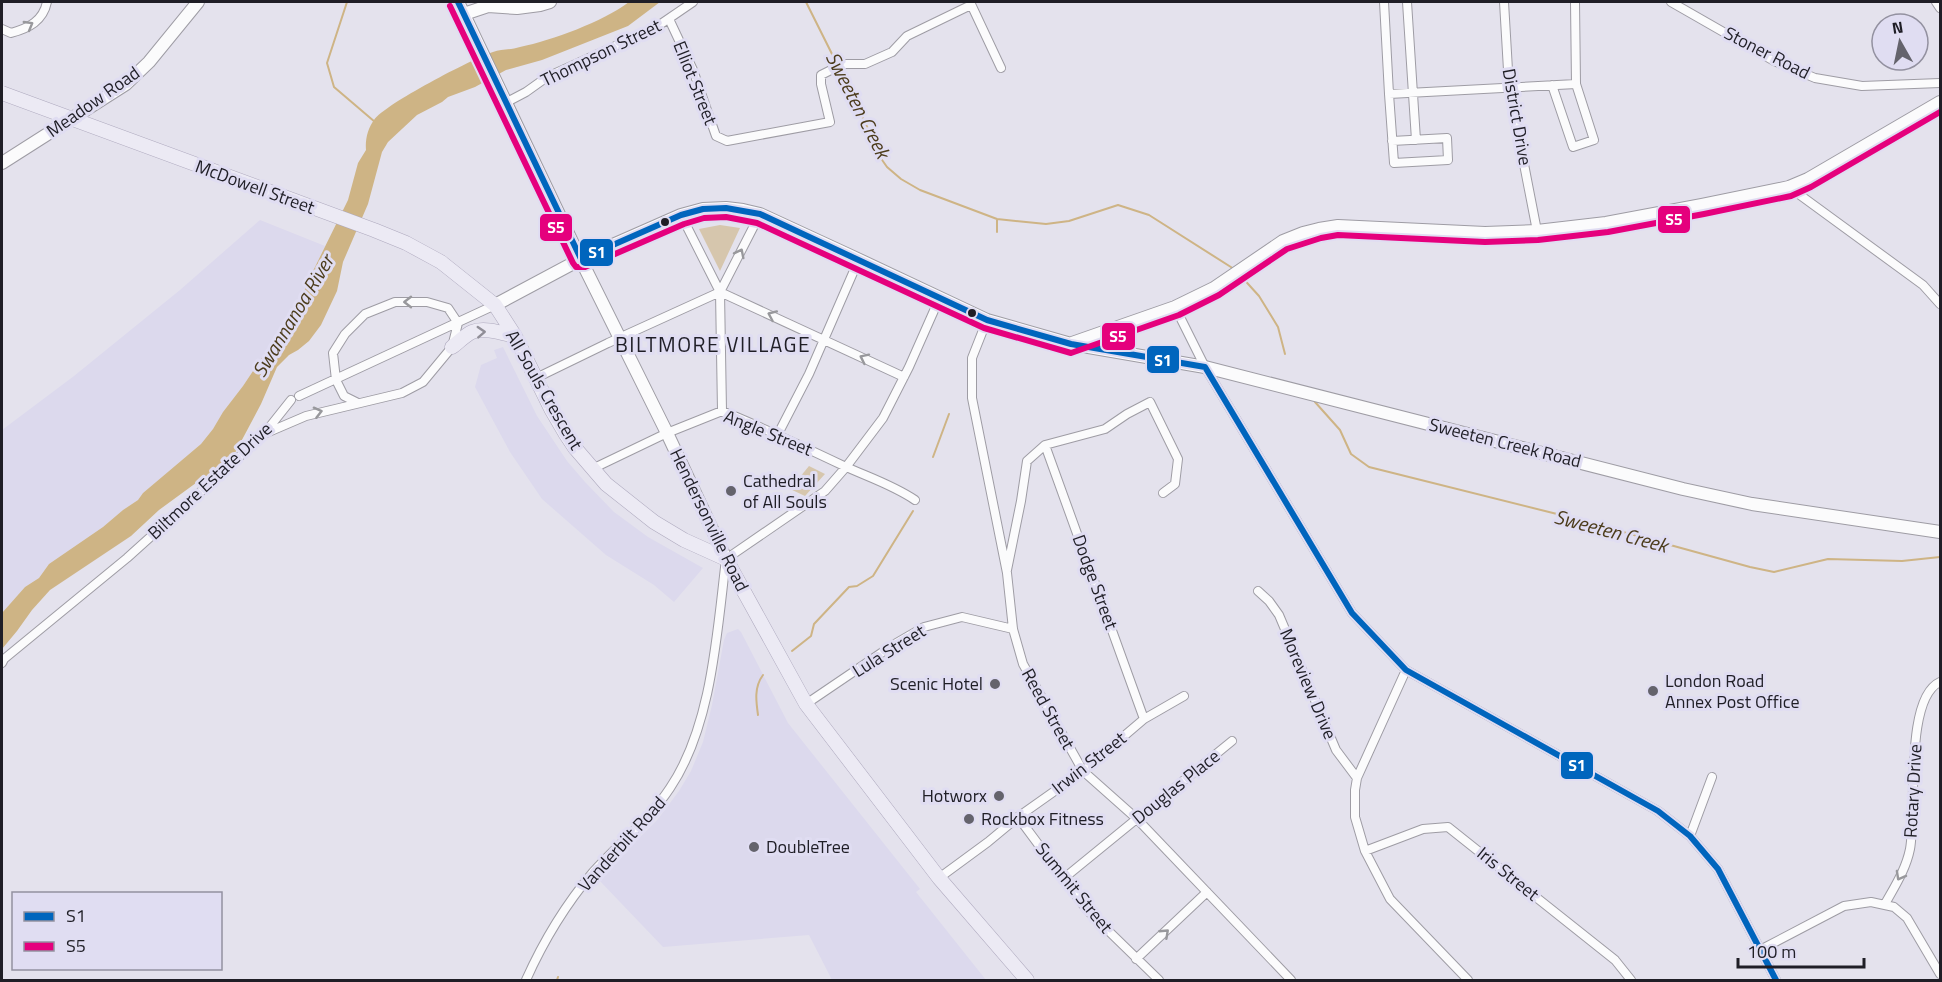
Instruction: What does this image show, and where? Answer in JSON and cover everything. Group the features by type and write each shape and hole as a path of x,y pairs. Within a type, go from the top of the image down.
{"main road":[{"name":"Meadow Road","path":"2,164 133,78 198,2"},
{"name":"Hendersonville Road","path":"458,2 726,559 806,704 939,878 1027,981"},
{"path":"464,14 488,6 517,8 550,2"},
{"name":"McDowell Street","path":"2,93 406,243 441,262 495,305"},
{"path":"1071,344 1175,307 1214,288 1283,241 1303,233 1338,226 1446,233 1537,231 1609,222 1789,187 1834,165 1941,102"},
{"name":"Sweeten Creek Road","path":"495,305 581,260 681,215 703,209 726,208 760,214 987,320 1071,344 1205,367 1683,489 1752,504 1941,532"},
{"name":"All Souls Crescent","path":"495,305 515,336 565,433 592,469 621,497 654,522 684,540 726,559"},
{"path":"452,347 471,332 498,332 515,336"}],"street":[{"path":"2,28 11,33 25,29 38,21 47,2"},
{"name":"Thompson Street","path":"507,102 548,77 637,37 693,2"},
{"path":"1384,2 1389,94 1392,141 1394,163 1448,160 1447,138 1392,141"},
{"path":"1407,2 1416,140"},
{"name":"District Drive","path":"1504,2 1509,87 1537,231"},
{"path":"1552,85 1573,147 1594,140 1576,84 1575,2"},
{"name":"Stoner Road","path":"1671,2 1774,60 1815,78 1862,86 1941,83"},
{"path":"1936,2 1941,8"},
{"path":"970,3 1001,68"},
{"name":"Elliot Street","path":"669,19 693,70 716,136 727,141 830,122 821,84 822,75 843,64 865,64 892,52 908,36 970,3"},
{"path":"1389,94 1576,84"},
{"path":"1789,187 1923,285 1941,304"},
{"path":"536,378 720,291 760,214"},
{"path":"681,215 720,291 722,411"},
{"path":"778,434 799,394 859,259"},
{"path":"720,291 904,377"},
{"path":"726,559 825,491 846,467 884,418 940,297"},
{"path":"264,434 306,416 402,393 423,382 452,347 458,323 448,308 428,302 395,302 364,314 345,334 333,353 336,380 344,396 358,403"},
{"name":"Biltmore Estate Drive","path":"2,663 126,558 264,434 295,398 495,305"},
{"path":"1175,307 1205,367 1352,613 1406,670 1658,811 1690,836 1718,869 1776,981"},
{"name":"Reed Street","path":"987,320 972,358 972,398 1006,573 1013,629 1023,664 1083,771 1137,819 1291,981"},
{"path":"1006,573 1022,501 1027,461 1045,445 1105,429 1150,402 1178,459 1175,484 1163,493"},
{"name":"Angle Street","path":"592,469 667,433 722,411 901,490 915,500"},
{"name":"Dodge Street","path":"1045,445 1144,718"},
{"name":"Vanderbilt Road","path":"526,981 542,948 583,884 649,815 678,776 688,755 705,700 715,652 726,559"},
{"name":"Moreview Drive","path":"1258,591 1279,615 1336,750 1357,778"},
{"name":"Lula Street","path":"806,704 893,645 924,627 962,617 1013,629"},
{"path":"1406,670 1357,778 1355,817 1365,851 1390,899 1468,981"},
{"name":"Rotary Drive","path":"1885,904 1905,868 1910,849 1916,729 1921,707 1928,692 1941,682"},
{"name":"Irwin Street","path":"939,878 1018,817 1083,771 1144,718 1184,696"},
{"name":"Douglas Place","path":"1063,879 1232,741"},
{"path":"1690,836 1712,777"},
{"name":"Summit Street","path":"1018,817 1087,910 1159,981"},
{"name":"Iris Street","path":"1365,851 1423,829 1448,827 1615,960 1631,981"},
{"path":"1136,959 1207,892"},
{"path":"1760,950 1844,906 1871,902 1894,907 1907,918 1941,974"}],"shaded area":[{"path":"629,2 660,2 628,26 542,60 506,70 475,87 448,97 417,115 388,142 382,152 368,204 343,262 337,291 321,325 309,341 277,367 261,404 227,468 200,480 159,510 131,536 50,590 2,649 2,613 25,587 39,578 49,564 138,500 143,493 201,444 267,350 292,320 348,200 358,163 366,150 369,130 374,120 411,93 482,56 562,35 591,23"},
{"path":"260,220 325,246 284,331 267,350 201,444 143,493 138,500 49,564 39,578 25,587 2,613 2,430 74,376 180,290"},
{"path":"720,225 740,228 720,271 699,229"},
{"path":"503,347 537,416 567,461 585,482 614,512 648,537 703,568 674,602 654,585 606,555 542,499 510,452 475,387 481,365 497,358 494,350"},
{"path":"809,466 825,474 805,496 790,489"},
{"path":"738,629 788,723 920,889 916,892 986,980 832,980 809,935 663,947 598,879 658,819 691,771 703,742 724,640 727,633"}],"waterway":[{"path":"347,2 327,63 334,87 375,122"},
{"name":"Sweeten Creek","path":"806,2 837,64"},
{"name":"Sweeten Creek","path":"839,69 880,157 887,167 901,179 920,190 997,219 1046,224 1069,221 1118,205 1149,215 1234,269"},
{"path":"997,219 997,232"},
{"name":"Sweeten Creek","path":"1240,275 1259,296 1278,327 1285,354"},
{"name":"Sweeten Creek","path":"1315,402 1340,430 1351,454 1369,467 1565,516 1750,567 1774,572 1828,559 1902,561 1940,557"},
{"path":"933,457 949,414"},
{"path":"792,651 811,636 814,624 849,587 857,586 873,576 913,511"},
{"path":"758,715 757,689 763,675"}],"transit line":[{"name":"S1","path":"458,2 581,259 681,215 703,209 726,208 760,214 987,320 1071,344 1205,367 1352,613 1406,670 1658,811 1690,836 1718,869 1776,980"},
{"name":"S5","path":"450,6 576,267 585,267 684,224 704,218 726,217 757,223 984,328 1071,353 1179,315 1219,295 1287,249 1321,238 1338,235 1485,242 1538,240 1608,232 1704,214 1791,196 1811,187 1940,112"}],"place":[{"name":"Cathedral of All Souls","path":"731,491"},
{"name":"Scenic Hotel","path":"995,684"},
{"name":"London Road Annex Post Office","path":"1653,691"},
{"name":"Hotworx","path":"999,796"},
{"name":"Rockbox Fitness","path":"969,819"},
{"name":"DoubleTree","path":"754,847"}],"district":[{"name":"BILTMORE VILLAGE","path":"713,345"}],"water label":[{"name":"Swannanoa River","path":"293,316"}]}
